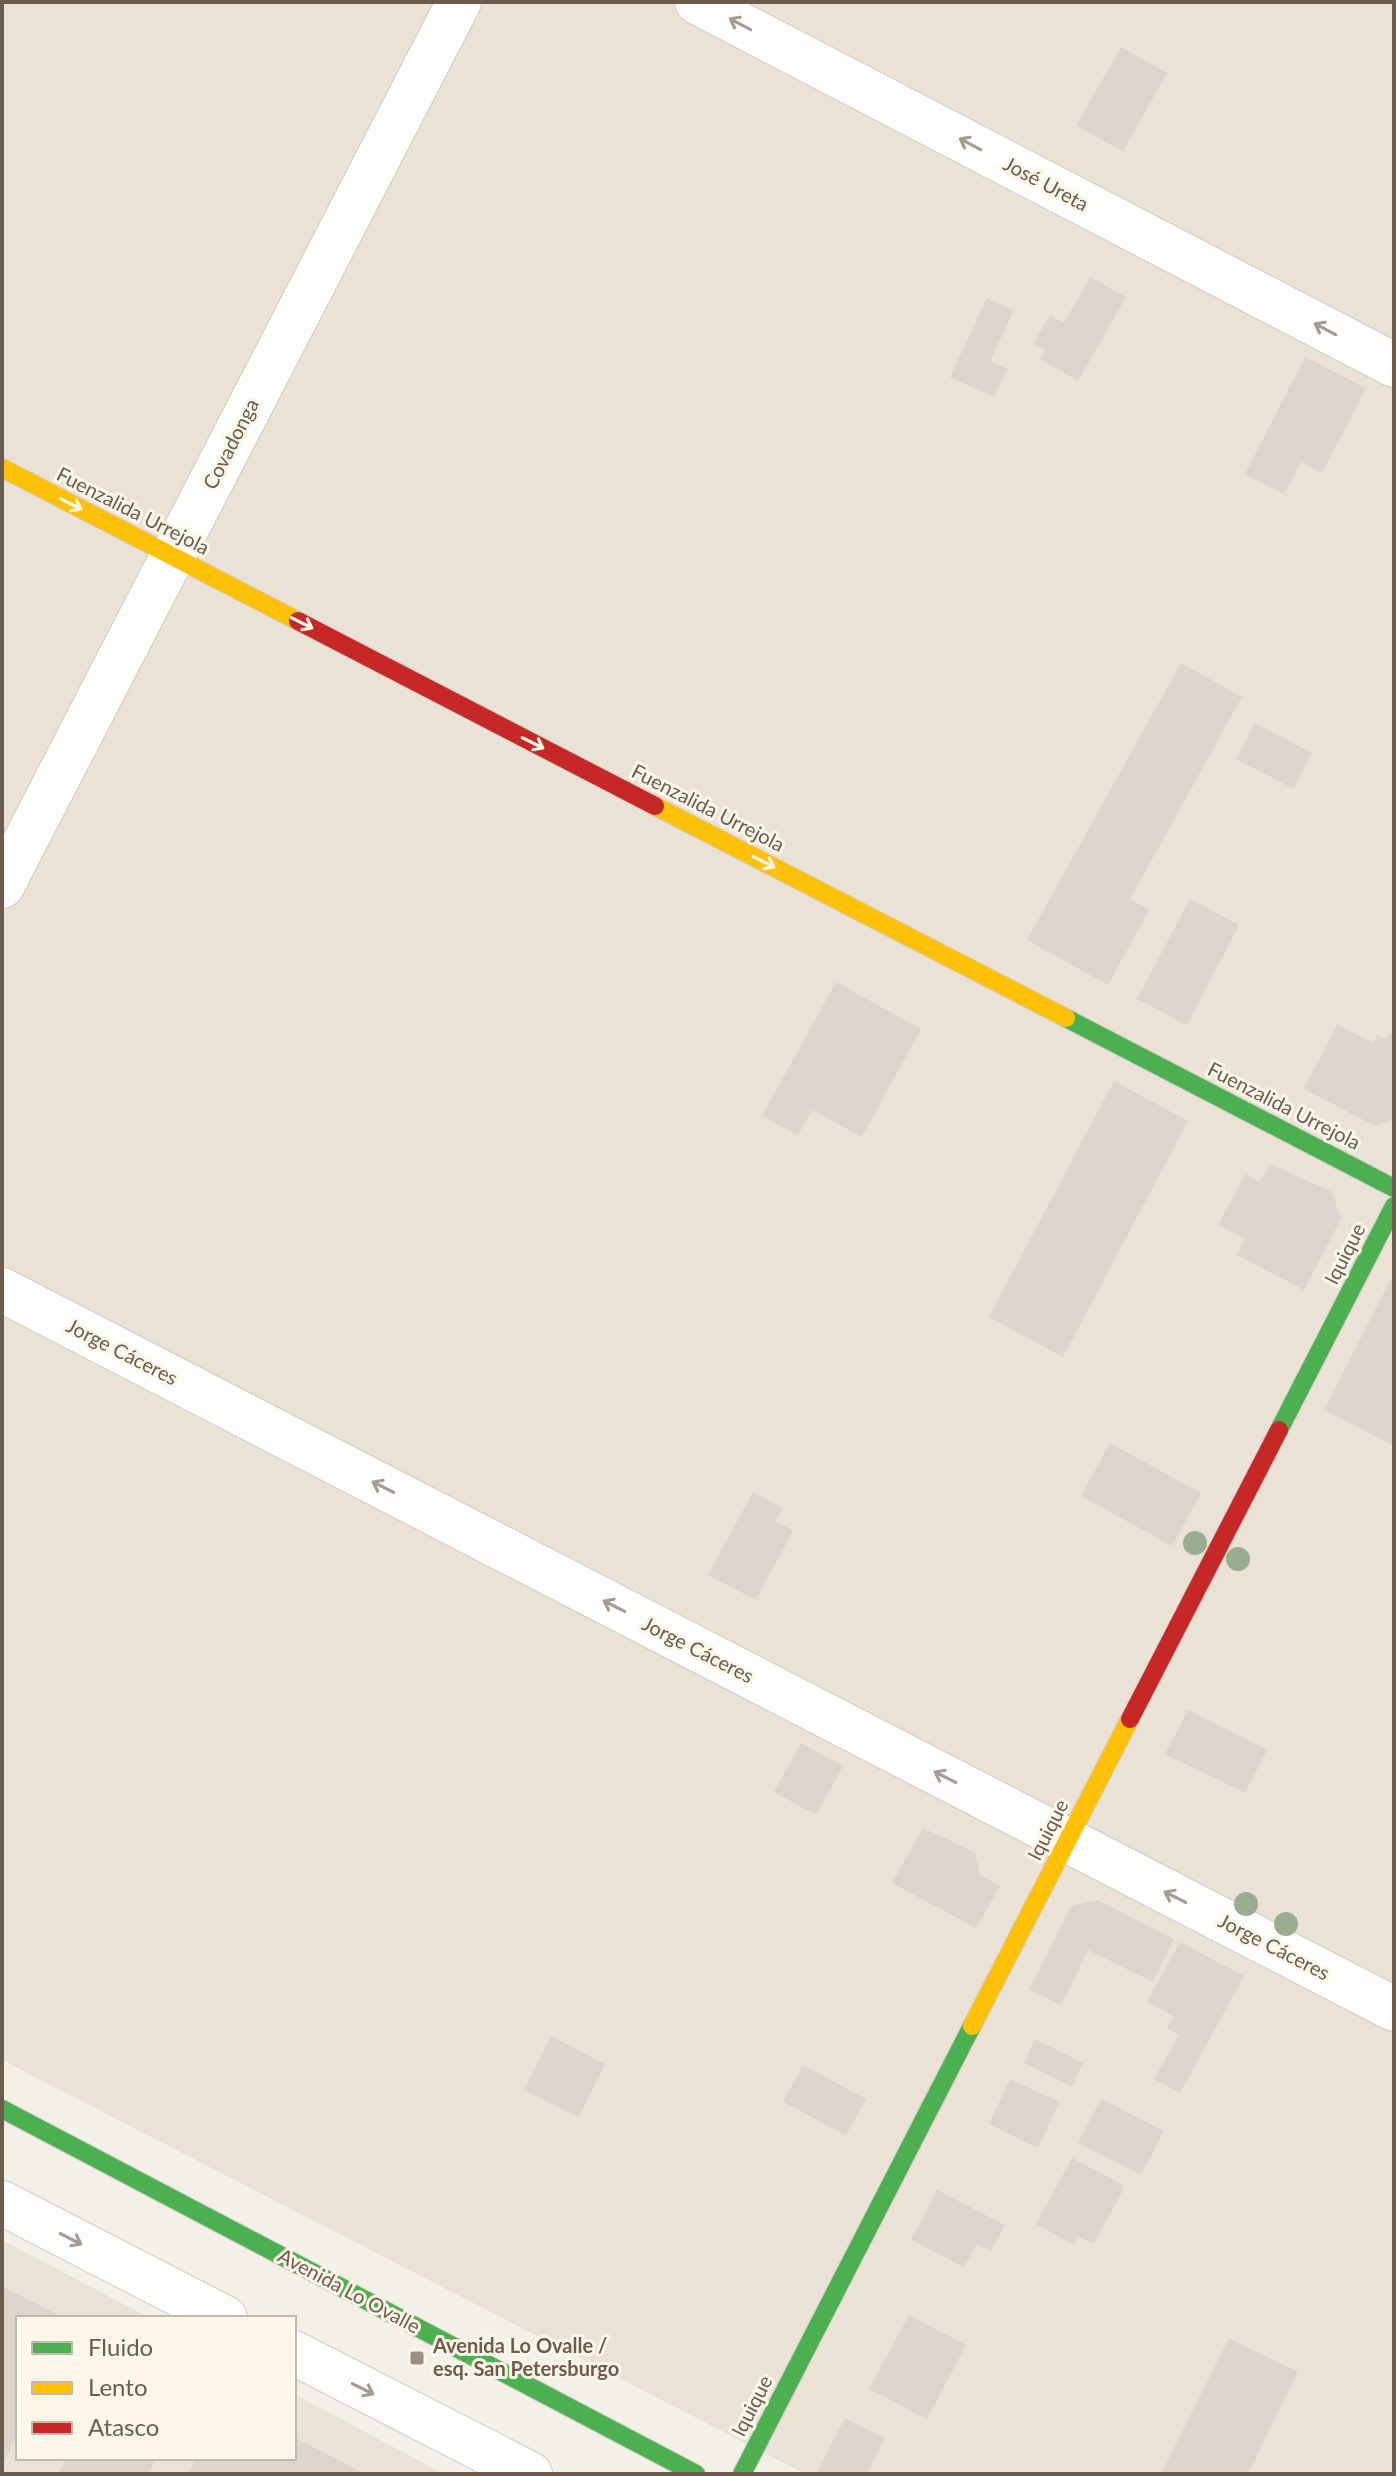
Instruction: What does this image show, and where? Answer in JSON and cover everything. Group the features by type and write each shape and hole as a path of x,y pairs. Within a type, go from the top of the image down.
{"street":[{"name":"Covadonga","path":"2,886 459,2"},
{"name":"José Ureta","path":"697,2 1394,365"},
{"name":"Fuenzalida Urrejola","path":"2,468 1394,1188"},
{"name":"Iquique","path":"742,2474 1394,1206"},
{"name":"Jorge Cáceres","path":"2,1290 1394,2009"},
{"name":"Avenida Lo Ovalle","path":"2,2109 696,2474"},
{"path":"2,2203 221,2316"},
{"path":"296,2354 530,2474"}],"shaded area":[{"path":"2,2 1394,2 1394,2474 805,2474 2,2060"},
{"path":"2,2240 146,2316 16,2316 16,2460 296,2460 296,2395 444,2474 2,2474"}],"building":[{"path":"1121,47 1167,73 1123,151 1076,126"},
{"path":"1090,277 1126,297 1078,381 1040,359 1045,350 1033,344 1050,315 1064,323"},
{"path":"987,298 1014,310 990,361 1008,369 994,397 950,377"},
{"path":"1305,357 1366,388 1322,473 1301,462 1284,494 1245,474"},
{"path":"1181,663 1242,697 1130,899 1149,910 1108,985 1027,940"},
{"path":"1255,723 1312,753 1294,789 1236,759"},
{"path":"1190,899 1239,925 1187,1025 1137,999"},
{"path":"836,982 921,1029 862,1137 812,1110 798,1135 762,1116"},
{"path":"1337,1025 1373,1043 1377,1035 1386,1039 1389,1033 1394,1035 1394,1120 1375,1126 1304,1089"},
{"path":"1114,1081 1188,1121 1063,1357 989,1317"},
{"path":"1270,1164 1332,1192 1341,1219 1304,1290 1237,1255 1245,1239 1218,1225 1245,1174 1260,1182"},
{"path":"1394,1273 1394,1446 1324,1410"},
{"path":"1110,1443 1201,1493 1172,1546 1081,1496"},
{"path":"753,1492 783,1508 776,1521 793,1531 756,1600 708,1575"},
{"path":"1188,1710 1267,1750 1245,1793 1165,1754"},
{"path":"801,1743 843,1766 816,1815 774,1792"},
{"path":"923,1828 975,1852 980,1875 1000,1886 976,1928 892,1883"},
{"path":"1098,1900 1174,1939 1153,1982 1088,1950 1061,2005 1029,1990 1071,1906"},
{"path":"1180,1942 1244,1976 1180,2093 1154,2079 1179,2035 1167,2028 1174,2016 1147,2002"},
{"path":"551,2036 605,2064 579,2117 524,2090"},
{"path":"1035,2039 1083,2063 1072,2087 1024,2063"},
{"path":"803,2065 866,2099 846,2135 783,2102"},
{"path":"1010,2079 1059,2102 1038,2148 989,2124"},
{"path":"1101,2099 1164,2131 1141,2175 1078,2143"},
{"path":"1072,2158 1125,2186 1094,2244 1078,2236 1074,2245 1036,2224"},
{"path":"937,2190 1005,2225 991,2251 977,2244 964,2267 911,2240"},
{"path":"4,2287 60,2316 16,2316 16,2438 2,2464"},
{"path":"909,2315 966,2345 927,2419 869,2389"},
{"path":"1229,2338 1298,2372 1248,2474 1161,2474"},
{"path":"845,2418 885,2438 867,2474 816,2474"},
{"path":"296,2438 365,2474 189,2472 195,2460 296,2460"},
{"path":"65,2460 155,2460 148,2474 58,2474"}],"traffic: fast":[{"path":"1066,1018 1394,1188"},
{"path":"1279,1430 1394,1206"},
{"path":"742,2474 972,2026"},
{"path":"2,2109 696,2474"}],"traffic: slow":[{"path":"2,468 298,621"},
{"path":"655,806 1066,1018"},
{"path":"972,2026 1130,1719"}],"traffic: jam":[{"path":"298,621 655,806"},
{"path":"1130,1719 1279,1430"}],"place":[{"name":"Avenida Lo Ovalle / esq. San Petersburgo","path":"417,2358"}]}
